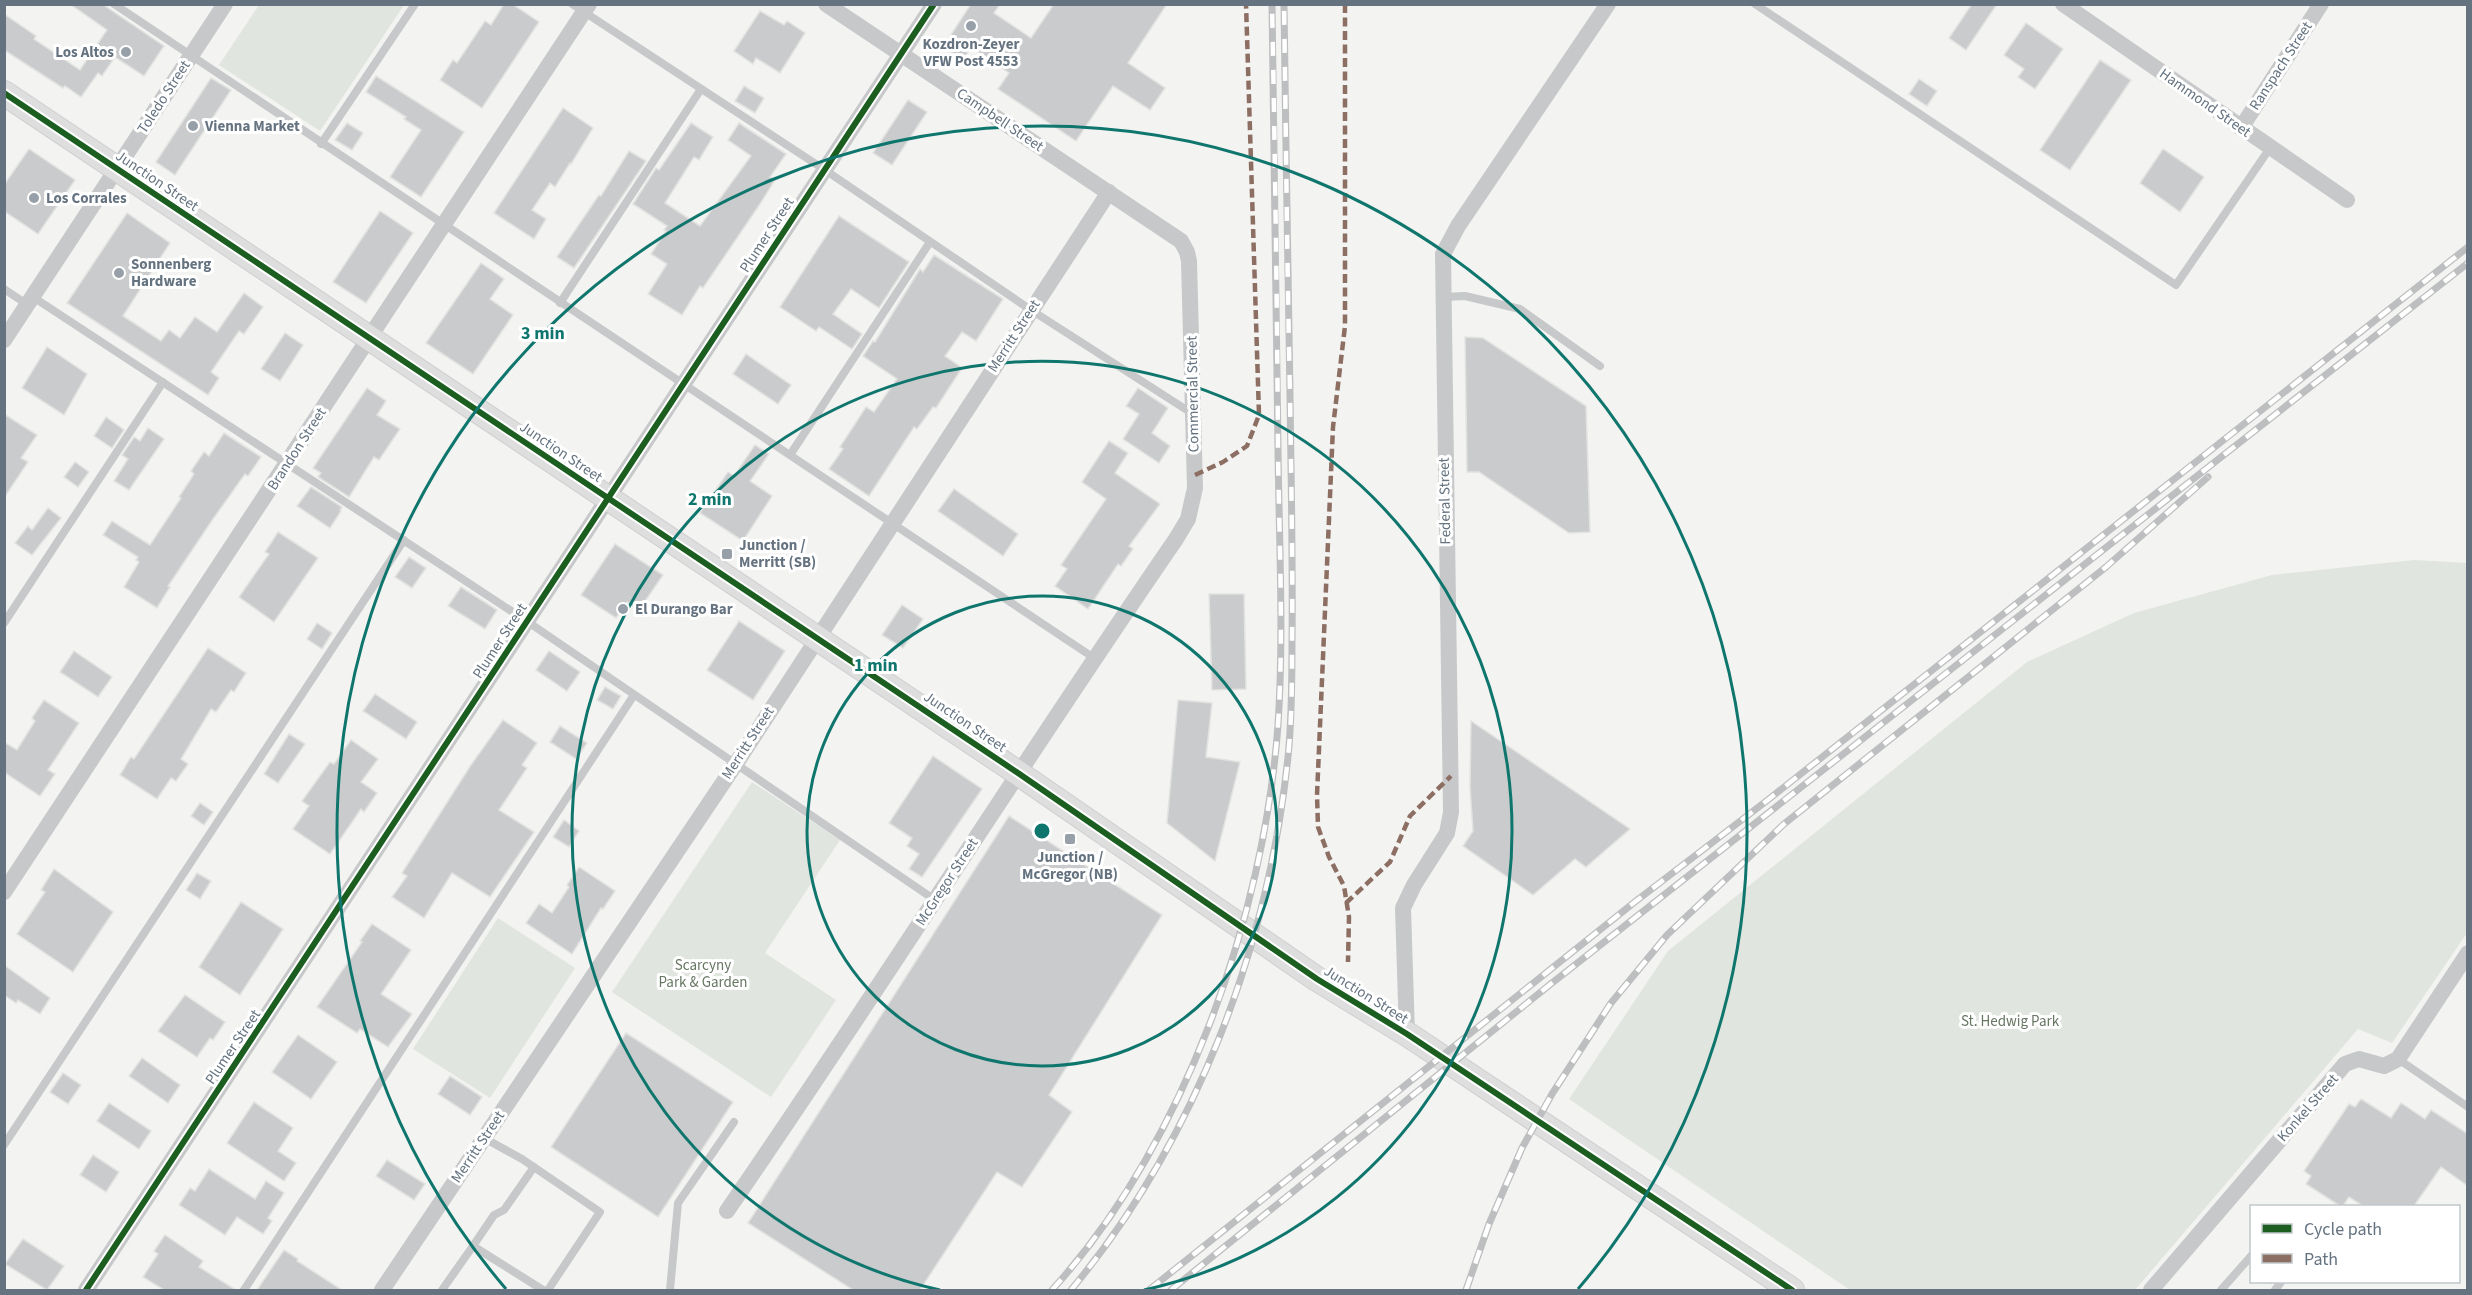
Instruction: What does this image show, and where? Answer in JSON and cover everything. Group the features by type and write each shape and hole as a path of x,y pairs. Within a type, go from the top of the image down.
{"street":[{"name":"Toledo Street","path":"4,340 225,4"},
{"name":"Campbell Street","path":"826,4 1174,234"},
{"name":"Plumer Street","path":"86,1290 934,4"},
{"name":"Federal Street","path":"1407,1034 1403,908 1414,885 1447,833 1451,812 1443,254 1458,226 1608,4"},
{"name":"Hammond Street","path":"2063,4 2347,200"},
{"name":"Ranspach Street","path":"2241,128 2321,4"},
{"name":"Brandon Street","path":"4,892 444,226 582,7"},
{"name":"Junction Street","path":"4,93 1018,773 1260,940 1407,1034 1792,1290"},
{"name":"Merritt Street","path":"382,1290 735,765 1108,192"},
{"name":"Commercial Street","path":"1167,553 1188,519 1195,488 1189,261 1181,241 1174,234"},
{"name":"McGregor Street","path":"727,1211 820,1077 1094,658 1167,553"},
{"path":"2398,1059 2468,953"},
{"name":"Konkel Street","path":"2151,1290 2345,1064 2360,1059 2384,1066 2398,1059"}],"lane":[{"path":"114,4 1094,658"},
{"path":"321,144 415,4"},
{"path":"1755,4 2176,285 2270,148"},
{"path":"582,7 1031,310 1194,415"},
{"path":"560,303 701,89"},
{"path":"790,455 930,242"},
{"path":"4,289 30,301 163,382 288,463 528,622 935,900"},
{"path":"1442,297 1465,296 1520,309 1600,366"},
{"path":"4,623 163,382"},
{"path":"4,1145 404,540"},
{"path":"244,1290 634,695"},
{"path":"2398,1059 2468,1107"},
{"path":"670,1290 678,1203 734,1122"},
{"path":"484,1138 534,1167 600,1212 548,1290"},
{"path":"442,1290 494,1215 504,1210 534,1167"},
{"path":"473,1246 543,1290"},
{"path":"2221,1290 2250,1257"}],"green space":[{"path":"259,5 404,5 320,131 219,65"},
{"name":"St. Hedwig Park","path":"2414,560 2467,563 2467,933 2392,1043 2358,1029 2135,1290 1850,1290 1569,1099 1668,951 2027,662 2134,613 2272,575"},
{"name":"Scarcyny Park & Garden","path":"752,782 840,840 765,953 836,1000 771,1097 612,992"},
{"path":"498,918 575,968 490,1098 413,1049"}],"building":[{"path":"70,4 102,4 164,46 144,76 115,57 102,76 98,73 81,97 4,50 4,14 36,36 34,39 80,70 107,30"},
{"path":"504,4 512,4 539,22 482,108 440,80 453,60 457,63 485,21 491,25"},
{"path":"971,4 1000,4 994,13 1031,38 1054,4 1167,4 1128,63 1165,88 1150,110 1113,86 1076,141 998,89 1009,73 971,47 963,60 943,47"},
{"path":"1972,4 1997,4 1966,50 1949,38"},
{"path":"760,11 784,25 787,21 805,33 780,73 756,58 753,64 734,51"},
{"path":"2026,23 2063,49 2035,89 2018,77 2024,69 2004,55"},
{"path":"2100,60 2131,80 2070,170 2040,150"},
{"path":"376,76 464,132 421,197 390,177 421,130 404,119 406,117 366,92"},
{"name":"Vienna Market","path":"211,78 231,90 175,175 156,162"},
{"path":"1919,79 1937,91 1927,106 1909,94"},
{"path":"744,86 764,98 755,113 735,101"},
{"path":"908,100 927,112 892,165 873,153"},
{"path":"563,108 593,128 555,187 550,183 532,210 546,219 534,239 494,213"},
{"path":"347,123 363,133 352,150 335,140"},
{"path":"691,123 713,137 699,160 694,157 665,203 700,226 751,156 728,140 739,123 786,154 770,177 775,180 760,204 703,288 700,286 682,315 648,294 667,264 651,254 667,226 633,204 656,168 659,170"},
{"name":"Los Corrales","path":"29,149 75,180 38,234 4,211 4,185"},
{"path":"2163,149 2204,177 2180,212 2140,183"},
{"path":"629,151 646,161 574,268 557,257 599,195 601,196"},
{"path":"380,211 413,233 366,303 333,282"},
{"name":"Sonnenberg Hardware","path":"127,213 170,243 123,316 161,341 169,330 180,338 195,317 217,332 244,293 263,307 244,334 239,331 211,372 219,378 208,395 67,303"},
{"path":"839,216 909,262 879,308 851,289 833,314 862,334 852,349 819,327 816,331 780,307"},
{"path":"934,255 1003,299 976,341 962,332 945,356 962,368 936,408 933,407 917,429 914,427 869,496 829,469 843,449 840,447 866,407 874,412 897,379 863,356 873,341 875,342 920,269 923,272"},
{"path":"481,263 504,279 490,299 513,315 473,374 426,343"},
{"path":"285,333 303,345 280,381 261,369"},
{"path":"1465,337 1483,338 1586,406 1590,532 1569,533 1479,472 1467,472"},
{"path":"47,347 87,374 64,415 22,388"},
{"path":"746,354 791,385 778,404 733,374"},
{"path":"367,388 386,401 377,415 400,429 379,460 374,457 349,497 318,477 321,473 313,468"},
{"path":"1138,388 1168,408 1152,433 1170,446 1159,463 1123,439 1139,414 1126,406"},
{"path":"4,414 37,435 21,458 28,462 4,498"},
{"path":"106,417 124,430 112,448 94,436"},
{"path":"148,428 164,439 129,490 114,481 128,459 122,455 134,437 140,441"},
{"path":"224,433 261,457 248,476 245,474 213,519 168,586 170,587 157,608 124,587 139,562 136,560 138,557 103,535 112,521 150,545 181,498 179,497 194,474 191,471 204,452 209,456"},
{"path":"1109,441 1128,453 1115,473 1160,504 1129,546 1133,549 1121,566 1118,564 1088,609 1055,586 1067,569 1061,565 1106,499 1082,482"},
{"path":"755,445 769,454 750,481 772,496 743,541 700,513 728,472 734,476"},
{"path":"75,462 89,472 78,487 64,477"},
{"path":"311,487 342,507 330,528 297,506"},
{"path":"954,489 1018,534 1003,556 938,511"},
{"path":"48,508 61,518 32,555 15,543 28,526 32,530"},
{"path":"278,532 318,558 274,622 239,597 269,554 265,552"},
{"path":"615,544 663,575 639,610 627,602 616,618 581,595"},
{"path":"409,557 426,568 412,588 395,577"},
{"path":"461,587 497,610 485,629 448,606"},
{"path":"1209,594 1244,594 1246,689 1212,690"},
{"path":"902,605 923,619 903,648 882,635"},
{"path":"739,621 785,651 753,700 707,670"},
{"path":"317,623 332,633 322,649 307,639"},
{"path":"208,648 246,673 234,692 231,690 216,712 211,709 181,759 188,764 176,781 171,778 157,799 120,775 131,757 134,759"},
{"path":"74,651 112,677 98,697 60,672"},
{"path":"549,651 580,672 567,691 536,670"},
{"path":"605,687 621,696 613,709 597,700"},
{"path":"375,694 417,722 406,739 363,711"},
{"path":"44,700 79,723 48,770 55,774 40,796 4,772 4,742 17,750 35,721 32,718"},
{"path":"1178,700 1212,703 1206,757 1240,762 1215,861 1167,823"},
{"path":"503,720 537,743 522,765 527,768 499,810 534,832 490,897 452,873 424,918 392,897 407,876 402,873 471,765"},
{"path":"1471,721 1630,829 1586,867 1575,859 1533,895 1463,846 1473,831 1470,787"},
{"path":"560,726 587,743 576,759 550,742"},
{"path":"289,734 305,744 278,783 264,774"},
{"path":"351,740 378,759 361,782 377,793 364,812 361,809 330,854 293,829 309,806 302,801 330,762 334,764"},
{"path":"933,756 982,789 922,877 909,869 919,854 907,846 912,838 889,823"},
{"path":"200,803 213,812 204,825 191,816"},
{"path":"1009,816 1162,915 1049,1095 1072,1112 1022,1187 997,1172 920,1290 853,1290 748,1223"},
{"path":"564,820 579,831 569,847 553,837"},
{"path":"579,867 615,891 603,909 601,908 572,954 526,923 539,904 552,913"},
{"path":"54,869 113,912 73,972 17,934 45,892 41,890"},
{"path":"197,873 211,881 200,899 186,890"},
{"path":"241,902 283,929 240,995 199,967"},
{"path":"372,924 411,950 381,994 412,1014 388,1047 360,1029 357,1033 317,1007"},
{"path":"4,965 50,998 40,1014 18,1000 16,1003 4,995"},
{"path":"185,995 225,1022 213,1040 210,1038 197,1057 158,1031"},
{"path":"626,1033 733,1102 658,1217 551,1147"},
{"path":"298,1035 337,1062 311,1099 272,1072"},
{"path":"142,1058 180,1085 168,1103 129,1076"},
{"path":"63,1073 81,1085 68,1104 50,1092"},
{"path":"450,1076 482,1097 470,1115 438,1094"},
{"path":"2361,1099 2391,1118 2401,1103 2425,1119 2431,1110 2468,1134 2468,1186 2441,1167 2415,1205 2361,1205 2349,1197 2344,1205 2338,1205 2306,1184 2311,1176 2304,1171 2349,1104 2355,1107"},
{"path":"254,1102 293,1128 278,1151 296,1163 284,1181 227,1143"},
{"path":"109,1103 151,1131 139,1149 97,1121"},
{"path":"93,1155 119,1172 106,1192 80,1175"},
{"path":"387,1160 425,1184 414,1200 376,1176"},
{"path":"209,1169 255,1199 266,1181 284,1193 268,1218 272,1221 263,1234 237,1217 225,1235 179,1205 190,1188 195,1191"},
{"path":"165,1235 203,1261 199,1267 236,1290 164,1290 143,1277 158,1254 154,1251"},
{"path":"23,1239 64,1266 47,1290 5,1264"},
{"path":"284,1250 298,1259 297,1261 342,1290 257,1290"}],"railway":[{"path":"1052,1290 1099,1232 1141,1168 1177,1099 1209,1026 1235,951 1255,874 1270,799 1278,725 1281,622 1272,4"},
{"path":"1071,1290 1115,1232 1154,1171 1189,1107 1218,1040 1243,971 1263,900 1278,829 1288,757 1292,671 1292,518 1284,4"},
{"path":"1149,1290 1636,901 1769,799 2468,247"},
{"path":"1171,1290 1552,983 2468,263"},
{"path":"1466,1290 1489,1224 1522,1148 1552,1094 1611,1003 1667,935 1784,824 2106,567 2208,477"}],"marked path":[{"path":"1195,475 1223,462 1247,446 1259,415 1246,4"},
{"path":"1345,4 1345,326 1333,427 1317,795 1318,827 1329,857 1344,886 1349,917 1348,962"},
{"path":"1346,903 1390,862 1410,816 1451,776"}],"cycle path":[{"path":"86,1290 934,4"},
{"path":"4,93 1018,773 1317,979 1407,1034 1792,1290"}],"place":[{"name":"Kozdron-Zeyer VFW Post 4553","path":"971,26"},
{"name":"Los Altos","path":"126,52"},
{"name":"Vienna Market","path":"193,126"},
{"name":"Los Corrales","path":"34,198"},
{"name":"Sonnenberg Hardware","path":"119,273"},
{"name":"Junction / Merritt (SB)","path":"727,554"},
{"name":"El Durango Bar","path":"623,609"},
{"name":"Junction / McGregor (NB)","path":"1070,839"}]}
